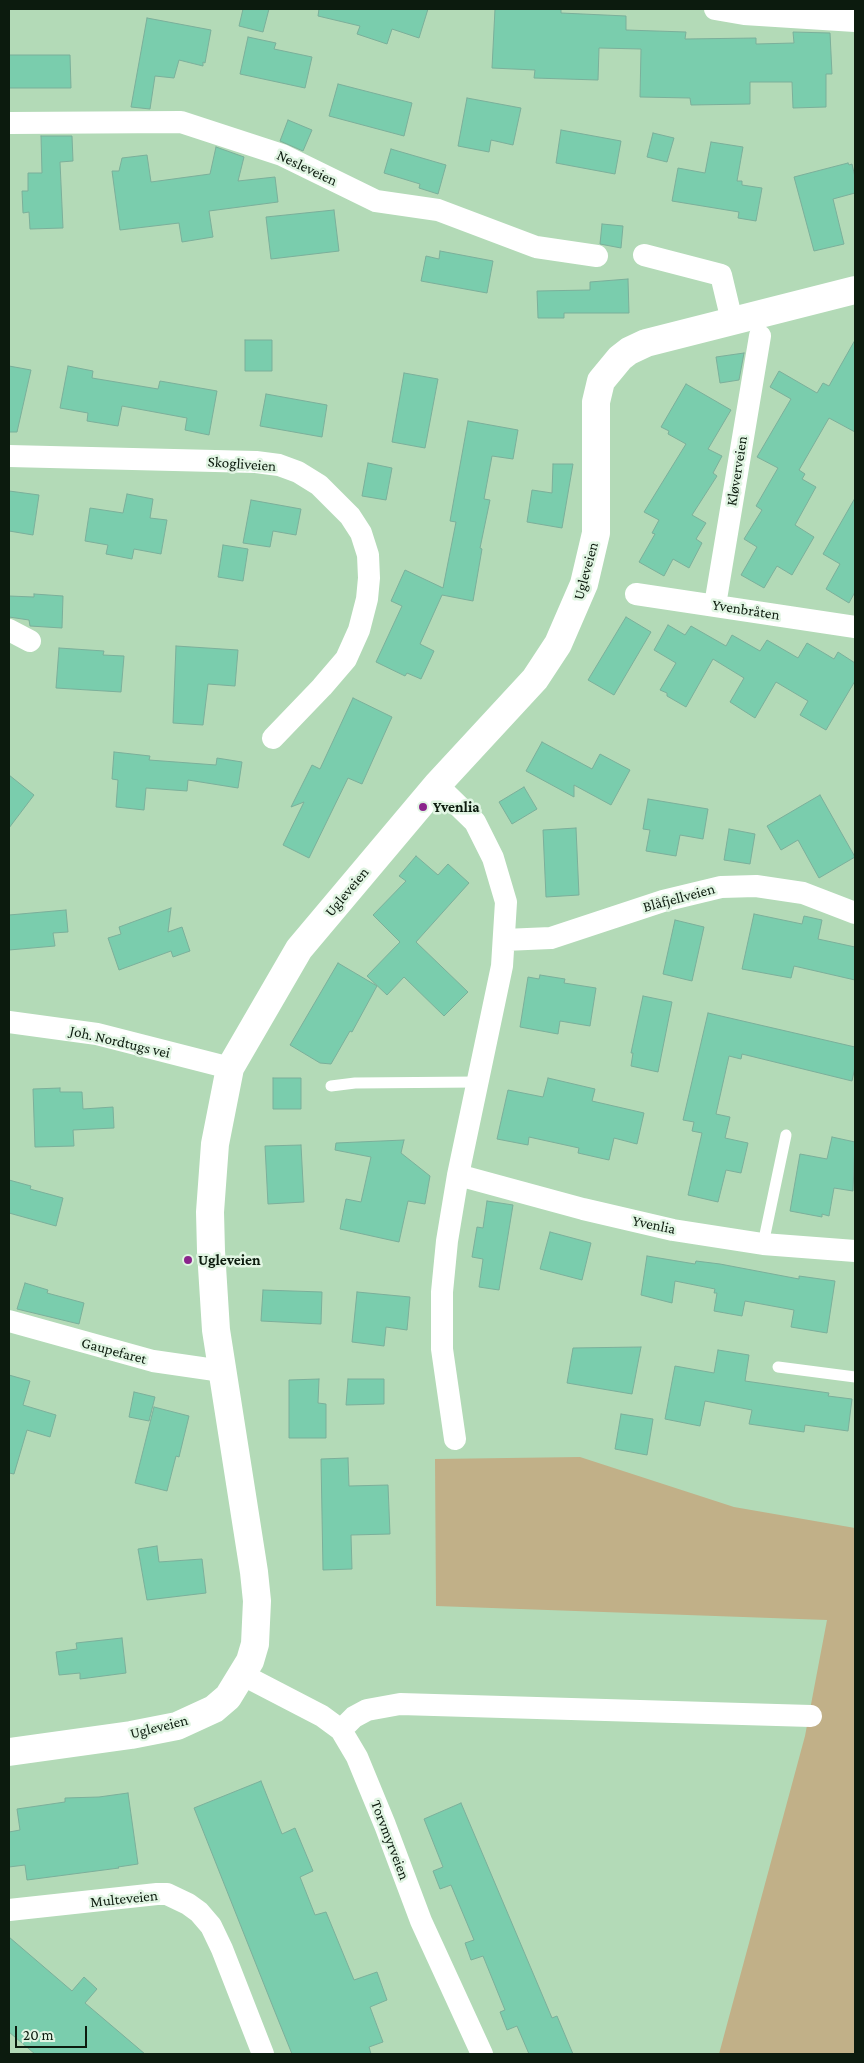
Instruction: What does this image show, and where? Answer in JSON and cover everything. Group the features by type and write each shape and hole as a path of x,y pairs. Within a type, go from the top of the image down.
{"street":[{"path":"715,9 744,14 855,21"},
{"name":"Nesleveien","path":"9,123 181,122 282,156 376,201 438,210 536,247 597,256"},
{"path":"644,255 721,275 732,321"},
{"name":"Ugleveien","path":"9,1752 131,1735 177,1726 214,1709 228,1697 243,1675 255,1644 257,1601 222,1371 213,1291 210,1212 215,1144 230,1068 299,949 437,785 535,679 558,644 575,610 584,584 596,533 596,402 601,381 620,358 629,351 646,343 855,290"},
{"name":"Kløverveien","path":"715,605 760,336"},
{"name":"Skogliveien","path":"9,456 256,462 279,465 298,472 319,485 350,516 361,533 368,555 369,578 367,600 359,630 346,659 273,738"},
{"name":"Yvenbråten","path":"636,594 855,627"},
{"path":"9,630 30,641"},
{"path":"437,785 475,822 493,858 506,902 502,966 458,1175 447,1241 442,1292 442,1349 455,1439"},
{"name":"Blåfjellveien","path":"504,940 551,938 663,901 721,887 756,886 803,893 855,913"},
{"name":"Joh. Nordtugs vei","path":"9,1022 97,1034 230,1068"},
{"name":"Yvenlia","path":"458,1175 583,1209 664,1228 763,1244 855,1251"},
{"name":"Gaupefaret","path":"9,1321 153,1361 222,1371"},
{"name":"Torvmyrveien","path":"243,1675 322,1716 341,1730 357,1757 385,1824 420,1921 482,2054"},
{"path":"341,1730 354,1717 367,1710 400,1704 811,1716"},
{"name":"Multeveien","path":"9,1910 157,1894 167,1894 183,1901 199,1912 211,1926 222,1949 263,2054"}],"lane":[{"path":"331,1086 355,1083 477,1082"},
{"path":"763,1244 786,1135"},
{"path":"778,1367 855,1377"}],"shaded area":[{"path":"580,1457 734,1507 855,1528 855,2054 719,2054 805,1736 827,1620 436,1606 435,1459"}],"building":[{"path":"243,9 269,9 263,32 239,26"},
{"path":"319,9 428,9 419,38 392,29 387,44 357,34 360,26 318,16"},
{"path":"495,9 561,9 561,13 626,16 626,30 686,32 685,39 756,38 756,44 794,43 793,32 830,33 832,74 826,74 826,107 793,108 792,82 750,82 750,104 691,105 690,98 640,97 641,49 599,48 598,80 534,78 535,70 492,68"},
{"path":"147,18 211,30 203,66 179,60 174,78 155,76 150,109 131,107"},
{"path":"248,37 276,43 274,49 312,57 305,88 240,74"},
{"path":"9,55 70,55 71,88 9,88"},
{"path":"338,84 412,103 404,136 329,116"},
{"path":"467,98 521,108 513,145 491,140 489,152 458,146"},
{"path":"288,120 312,130 303,151 280,141"},
{"path":"561,130 621,141 615,174 556,163"},
{"path":"653,133 674,138 667,162 647,157"},
{"path":"41,136 72,136 73,161 60,162 63,228 30,229 29,212 23,213 22,191 28,191 28,173 42,173"},
{"path":"711,142 743,147 737,181 742,181 742,185 762,188 756,221 738,218 739,212 672,201 678,168 705,173"},
{"path":"216,147 244,157 238,181 275,177 278,202 209,211 213,237 182,242 179,223 120,230 112,171 119,171 122,158 147,155 151,182 210,174"},
{"path":"391,149 446,165 438,194 419,188 420,184 384,173"},
{"path":"848,163 849,165 852,164 855,177 855,193 833,199 844,244 814,251 794,177"},
{"path":"334,210 339,251 271,259 266,217"},
{"path":"602,224 623,226 621,248 600,244"},
{"path":"440,251 493,261 487,293 421,281 426,256 439,259"},
{"path":"628,279 629,313 564,313 564,318 538,318 537,291 590,290 590,282"},
{"path":"245,340 272,340 272,371 245,371"},
{"path":"855,340 855,432 829,418 799,470 805,474 802,479 816,487 795,525 814,537 792,575 777,566 764,588 741,575 757,547 744,539 762,510 756,506 778,468 757,457 791,399 770,387 779,371 817,393 823,383 829,386"},
{"path":"744,353 739,380 720,383 716,357"},
{"path":"9,366 31,370 17,432 9,432"},
{"path":"68,366 93,371 92,378 158,389 160,381 217,391 209,435 185,430 187,418 122,406 118,426 87,421 88,413 60,408"},
{"path":"404,373 438,379 425,448 392,442"},
{"path":"686,384 731,410 708,449 722,456 713,473 717,476 692,515 706,523 696,539 702,543 689,568 673,559 664,576 639,562 655,534 652,533 659,520 644,512 686,444 668,434 669,431 661,427"},
{"path":"266,394 327,405 322,437 260,426"},
{"path":"468,421 518,430 513,459 492,456 484,499 490,500 480,548 482,549 473,601 442,595 420,644 434,651 421,679 407,673 405,676 376,662 402,606 391,601 405,570 443,588 456,522 450,521"},
{"path":"368,463 392,468 386,500 362,496"},
{"path":"553,464 573,464 562,528 527,522 532,490 552,493"},
{"path":"9,491 39,495 33,535 9,531"},
{"path":"127,494 153,499 150,518 167,520 161,554 134,549 132,559 106,554 108,545 85,541 90,508 123,513"},
{"path":"855,498 855,592 849,603 826,589 840,564 823,554"},
{"path":"251,500 301,509 296,535 273,531 270,547 243,543"},
{"path":"223,545 248,549 243,581 218,577"},
{"path":"34,594 63,596 62,628 30,626 29,620 9,617 9,596 34,597"},
{"path":"626,617 651,632 614,695 588,680"},
{"path":"668,625 685,635 691,626 726,646 732,635 760,651 767,640 798,658 807,643 834,659 838,652 855,663 855,681 826,730 800,715 808,701 776,682 755,718 730,702 744,678 713,659 686,707 660,690 676,663 654,650"},
{"path":"176,646 238,650 235,686 208,684 203,725 173,723"},
{"path":"59,648 104,651 103,655 124,656 121,692 56,688"},
{"path":"353,698 392,717 362,784 348,778 309,858 283,845 304,802 291,807 312,765 320,769"},
{"path":"542,742 592,769 600,754 630,770 611,805 574,785 574,797 526,771"},
{"path":"114,752 150,756 149,760 216,765 217,758 242,762 238,788 188,780 187,791 146,788 144,810 116,807 118,780 112,779"},
{"path":"9,775 34,795 9,828"},
{"path":"524,787 537,809 512,824 499,802"},
{"path":"820,795 855,857 819,878 798,840 781,850 767,826"},
{"path":"648,799 708,809 703,839 680,835 676,856 646,851 650,830 643,829"},
{"path":"576,828 579,895 546,897 543,830"},
{"path":"729,829 755,834 750,864 724,860"},
{"path":"416,856 438,875 448,864 469,883 416,942 468,992 444,1016 404,977 387,995 367,976 400,942 373,915 406,881 399,876"},
{"path":"171,908 168,932 182,927 190,951 173,957 171,951 119,970 108,938 121,934 119,927"},
{"path":"66,910 68,932 53,933 55,946 9,950 9,915"},
{"path":"754,914 802,924 804,916 822,920 818,939 855,947 855,980 794,966 791,978 742,969"},
{"path":"675,920 704,927 692,981 663,974"},
{"path":"338,963 377,986 352,1032 350,1031 331,1064 320,1063 290,1045"},
{"path":"540,975 565,979 564,983 596,988 590,1026 560,1021 558,1034 520,1027 528,977 539,979"},
{"path":"643,996 672,1002 658,1072 631,1066 633,1053 631,1053"},
{"path":"708,1013 855,1047 855,1067 852,1081 742,1054 741,1059 729,1056 716,1114 730,1117 725,1138 748,1143 741,1173 726,1170 718,1202 688,1195 702,1133 692,1131 694,1122 683,1120"},
{"path":"273,1078 301,1078 301,1109 273,1109"},
{"path":"548,1078 595,1089 592,1101 644,1113 637,1144 614,1138 609,1160 578,1153 579,1148 529,1137 528,1145 497,1139 508,1090 543,1097"},
{"path":"60,1088 60,1092 82,1092 83,1109 113,1107 114,1128 73,1130 74,1146 35,1147 33,1089"},
{"path":"832,1137 855,1142 853,1191 834,1188 829,1216 822,1214 822,1217 790,1211 800,1154 827,1159"},
{"path":"404,1140 401,1153 430,1176 425,1204 408,1201 399,1242 340,1229 346,1199 361,1202 371,1157 335,1150 336,1143"},
{"path":"301,1145 304,1202 268,1204 265,1146"},
{"path":"9,1180 31,1186 30,1189 63,1198 56,1226 9,1213"},
{"path":"487,1201 513,1205 499,1290 479,1287 483,1259 472,1257 477,1227 483,1228"},
{"path":"550,1232 591,1243 582,1280 540,1269"},
{"path":"647,1256 695,1264 696,1261 720,1264 799,1279 799,1276 835,1281 827,1333 791,1327 794,1310 745,1301 742,1316 714,1311 717,1293 714,1293 715,1289 675,1281 672,1303 641,1295"},
{"path":"25,1283 48,1290 47,1293 84,1303 79,1324 17,1309"},
{"path":"263,1290 322,1292 321,1324 261,1321"},
{"path":"357,1292 410,1297 407,1330 386,1327 384,1346 352,1342"},
{"path":"641,1347 632,1394 567,1383 573,1348"},
{"path":"718,1350 749,1355 745,1381 829,1393 828,1396 852,1399 848,1431 805,1425 804,1432 749,1424 752,1410 705,1401 700,1426 665,1419 675,1366 714,1373"},
{"path":"9,1375 30,1381 23,1405 56,1415 50,1437 27,1430 14,1474 9,1473"},
{"path":"319,1379 318,1403 326,1404 326,1438 289,1438 289,1380"},
{"path":"348,1379 384,1379 384,1404 346,1405"},
{"path":"134,1392 155,1397 149,1421 129,1417"},
{"path":"154,1407 189,1416 179,1457 176,1456 167,1491 135,1483"},
{"path":"621,1414 653,1419 647,1455 615,1449"},
{"path":"348,1458 349,1486 388,1485 390,1534 351,1535 352,1569 323,1570 321,1459"},
{"path":"157,1546 159,1562 202,1559 206,1593 147,1600 138,1549"},
{"path":"122,1638 126,1673 80,1679 80,1673 59,1675 56,1652 77,1649 76,1643"},
{"path":"261,1781 282,1834 295,1828 313,1871 300,1877 315,1915 326,1912 354,1980 377,1972 387,2000 370,2007 383,2042 369,2047 371,2054 292,2054 273,2007 194,1808"},
{"path":"128,1793 138,1864 27,1880 25,1865 9,1867 9,1832 20,1830 17,1809 65,1802 65,1798 99,1797"},
{"path":"461,1803 552,2018 557,2016 573,2054 529,2054 517,2026 507,2030 500,2012 505,2010 483,1956 471,1960 465,1943 474,1940 451,1885 440,1889 433,1871 443,1867 424,1819"},
{"path":"9,1937 72,1991 84,1977 97,1989 85,2003 145,2054 35,2054 9,2032"}],"place":[{"name":"Yvenlia","path":"423,807"},
{"name":"Ugleveien","path":"188,1260"}]}
